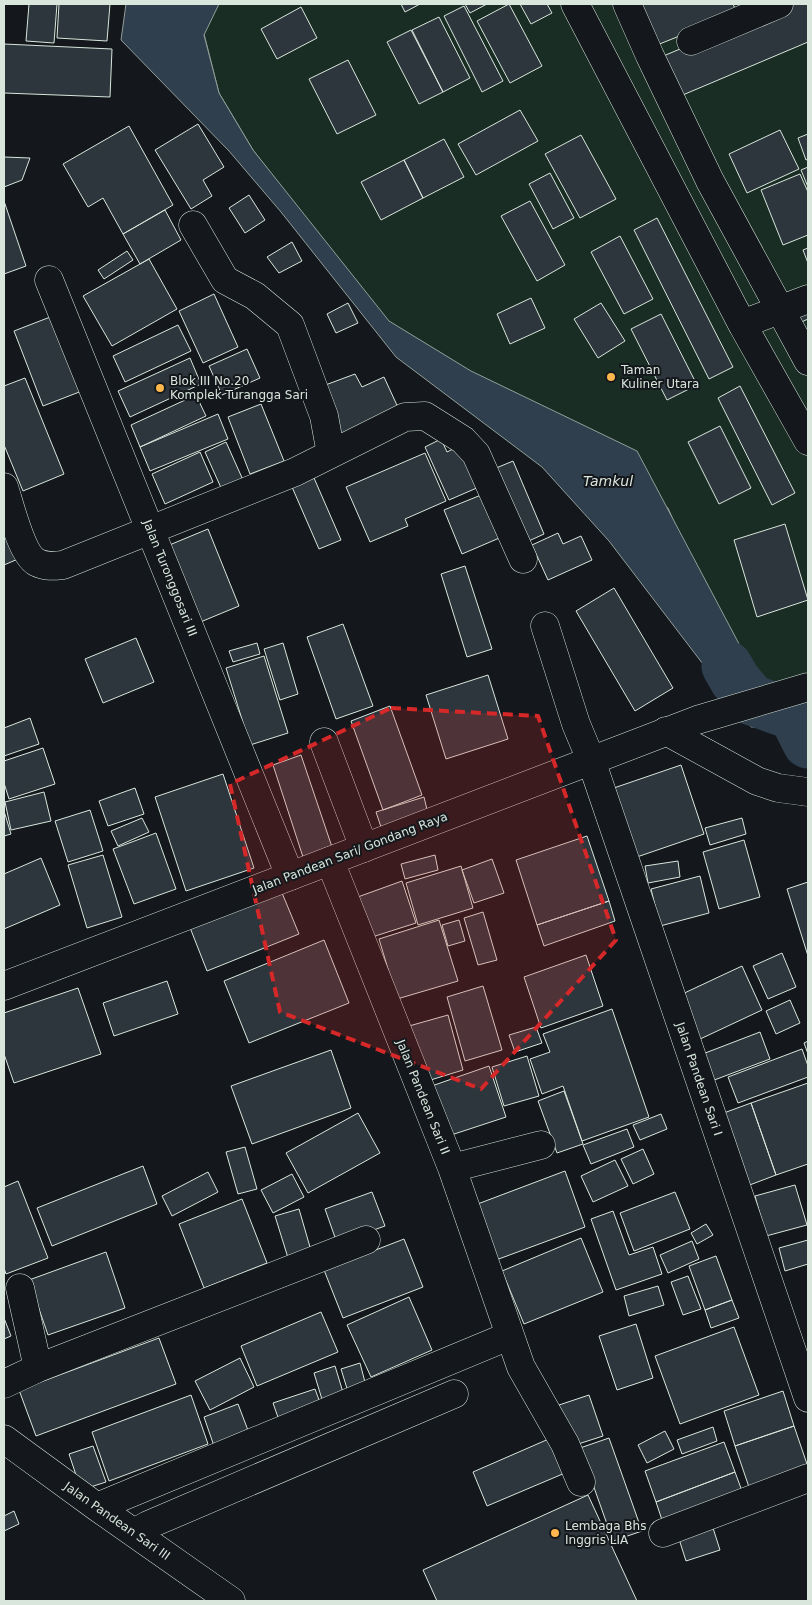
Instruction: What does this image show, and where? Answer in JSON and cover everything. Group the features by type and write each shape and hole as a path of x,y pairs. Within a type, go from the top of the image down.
{"street":[{"path":"574,4 742,324 805,427"},
{"path":"627,4 710,181 808,361"},
{"path":"691,40 779,4"},
{"path":"611,72 650,56"},
{"path":"677,200 710,181"},
{"path":"193,225 225,280 255,296 290,325 324,416 331,454"},
{"name":"Jalan Turonggosari III","path":"49,280 290,876"},
{"path":"742,324 808,299"},
{"path":"5,498 26,553 36,562 49,567 63,565 296,472 405,416 425,416 463,440 476,454 522,560"},
{"name":"Jalan Pandean Sari I","path":"545,626 576,724 591,760 808,1398"},
{"name":"Jalan Pandean Sari/ Gondang Raya","path":"4,986 666,731 808,687"},
{"path":"666,731 757,781 778,788 808,792"},
{"path":"324,742 364,848"},
{"name":"Jalan Pandean Sari II","path":"330,861 452,1168 521,1368 565,1444 581,1482"},
{"path":"452,1168 542,1145"},
{"path":"4,1384 38,1368 366,1240"},
{"path":"20,1288 38,1368"},
{"path":"97,1507 509,1336"},
{"path":"134,1533 148,1525 454,1394"},
{"name":"Jalan Pandean Sari III","path":"5,1441 231,1601"},
{"path":"663,1534 808,1478"}],"highlighted area":[{"path":"391,708 538,716 616,940 481,1089 280,1012 230,784"}],"green space":[{"name":"Taman Kuliner Utara","path":"200,4 566,4 808,448 808,682 752,700 668,508 387,325 253,150 219,93 204,34"},
{"path":"571,4 808,4 808,437"}],"water":[{"name":"Tamkul","path":"126,4 219,4 204,35 219,93 253,150 389,321 471,371 637,451 783,727 751,727 609,541 542,467 396,357 281,212 229,151 121,40"}],"building":[{"path":"29,4 57,4 54,43 26,41"},
{"path":"59,4 110,4 107,41 57,38"},
{"path":"401,4 420,4 405,12"},
{"path":"465,4 487,4 470,13"},
{"path":"509,4 542,66 510,83 477,21"},
{"path":"520,4 547,4 552,13 531,24"},
{"path":"641,4 733,4 737,13 657,45"},
{"path":"787,4 808,4 808,42 678,97 661,57"},
{"path":"464,6 503,81 482,92 444,16"},
{"path":"301,7 317,38 277,59 261,29"},
{"path":"439,17 470,78 443,92 412,30"},
{"path":"411,30 443,92 419,104 387,42"},
{"path":"4,44 112,49 110,97 4,93"},
{"path":"348,60 376,115 337,134 309,79"},
{"path":"520,110 538,141 476,175 458,144"},
{"path":"198,124 224,167 203,180 212,196 191,209 155,150"},
{"path":"129,126 173,205 123,234 103,198 88,207 63,164"},
{"path":"780,130 799,169 747,193 729,154"},
{"path":"808,134 808,159 806,160 798,138"},
{"path":"581,135 616,199 580,218 545,154"},
{"path":"444,139 464,177 423,198 404,160"},
{"path":"4,157 30,158 22,180 4,187"},
{"path":"404,160 423,198 381,220 361,182"},
{"path":"808,167 808,187 801,170"},
{"path":"550,173 574,218 553,229 529,184"},
{"path":"800,174 808,192 808,235 783,245 761,190"},
{"path":"249,195 265,220 245,233 229,208"},
{"path":"4,201 26,266 4,274"},
{"path":"530,201 565,265 537,281 501,216"},
{"path":"165,210 181,240 140,264 123,234"},
{"path":"657,218 733,367 709,379 634,230"},
{"path":"620,236 653,299 624,314 591,252"},
{"path":"292,242 302,261 279,273 267,257"},
{"path":"808,248 808,263 803,250"},
{"path":"127,251 133,260 104,279 98,270"},
{"path":"149,259 177,309 112,346 83,296"},
{"path":"214,294 238,347 203,363 179,311"},
{"path":"531,298 545,328 510,344 497,314"},
{"path":"348,303 358,323 336,333 327,314"},
{"path":"601,303 625,341 598,358 574,319"},
{"path":"808,305 808,319 795,325 791,312"},
{"path":"58,314 87,389 43,406 14,331"},
{"path":"661,314 697,385 667,400 631,329"},
{"path":"178,325 191,351 125,382 113,356"},
{"path":"247,349 260,378 222,395 209,366"},
{"name":"Blok III No.20 Komplek Turangga Sari","path":"190,358 201,384 130,417 118,391"},
{"path":"355,374 362,387 384,377 401,414 340,440 320,387"},
{"path":"25,378 64,474 23,491 4,445 4,386"},
{"path":"740,386 795,493 772,505 718,398"},
{"path":"196,395 206,416 140,447 131,425"},
{"path":"261,404 284,461 250,474 228,417"},
{"path":"218,414 228,439 150,471 140,447"},
{"path":"720,426 751,488 719,504 688,442"},
{"path":"441,439 447,452 461,445 479,487 449,500 425,447"},
{"path":"226,442 243,480 222,490 205,452"},
{"path":"200,452 213,482 165,504 152,474"},
{"path":"425,453 446,501 405,519 408,526 370,542 346,487"},
{"path":"513,461 544,534 520,545 489,471"},
{"path":"314,478 341,540 319,549 292,487"},
{"path":"486,493 504,536 462,554 444,510"},
{"path":"785,524 808,600 757,617 734,540"},
{"path":"4,527 18,559 4,565"},
{"path":"208,529 239,606 198,623 167,546"},
{"path":"558,533 563,544 581,536 592,560 548,580 532,545"},
{"path":"465,566 492,649 467,657 441,574"},
{"path":"614,588 673,688 635,711 576,611"},
{"path":"343,624 373,706 336,719 307,637"},
{"path":"136,638 154,682 103,703 85,659"},
{"path":"257,643 260,654 233,662 229,651"},
{"path":"283,643 298,694 280,700 264,649"},
{"path":"264,656 288,733 250,745 226,668"},
{"path":"488,675 508,739 446,759 426,695"},
{"path":"390,706 422,795 383,810 351,721"},
{"path":"30,718 39,744 4,756 4,728"},
{"path":"43,748 55,784 9,799 4,783 4,761"},
{"path":"301,755 332,847 303,857 273,765"},
{"path":"681,765 704,834 631,859 608,790"},
{"path":"223,774 254,868 186,891 155,797"},
{"path":"135,788 144,814 108,826 99,801"},
{"path":"44,792 51,821 11,830 5,802"},
{"path":"424,797 429,818 384,836 376,812"},
{"path":"90,810 103,851 68,862 55,821"},
{"path":"4,811 11,834 4,836"},
{"path":"142,818 149,832 118,846 111,831"},
{"path":"742,818 746,834 710,845 705,828"},
{"path":"156,833 176,889 134,904 113,849"},
{"path":"587,836 609,901 537,925 516,860"},
{"path":"744,840 760,897 719,909 703,852"},
{"path":"103,855 122,917 87,928 68,865"},
{"path":"435,855 438,870 405,879 401,864"},
{"path":"41,858 60,905 4,929 4,874"},
{"path":"492,859 504,893 474,903 462,870"},
{"path":"678,861 680,877 648,883 645,866"},
{"path":"461,866 473,908 418,925 406,883"},
{"path":"700,876 709,913 660,926 651,889"},
{"path":"402,881 416,923 369,938 355,898"},
{"path":"808,882 808,956 787,889"},
{"path":"280,888 299,934 207,971 189,925"},
{"path":"609,901 615,921 544,946 537,925"},
{"path":"483,912 497,960 478,965 464,918"},
{"path":"439,920 458,981 397,999 379,939"},
{"path":"459,920 465,941 448,946 442,925"},
{"path":"324,940 349,1003 249,1043 224,981"},
{"path":"782,953 796,987 768,999 753,966"},
{"path":"586,955 603,1006 541,1028 524,977"},
{"path":"742,966 762,1010 698,1040 678,996"},
{"path":"167,981 178,1014 114,1036 103,1003"},
{"path":"483,986 502,1050 465,1061 447,997"},
{"path":"78,988 101,1054 14,1083 4,1054 4,1013"},
{"path":"790,1000 800,1023 776,1034 766,1011"},
{"path":"612,1009 649,1117 582,1141 563,1086 542,1094 530,1059 550,1052 543,1034"},
{"path":"448,1015 463,1070 424,1082 409,1026"},
{"path":"536,1027 542,1043 515,1052 509,1035"},
{"path":"760,1032 770,1059 709,1082 700,1055"},
{"path":"808,1041 808,1054 804,1043"},
{"path":"802,1049 808,1066 808,1077 738,1103 728,1077"},
{"path":"331,1050 351,1108 252,1144 231,1086"},
{"path":"527,1056 539,1096 504,1106 492,1067"},
{"path":"489,1066 506,1117 442,1138 426,1088"},
{"path":"808,1083 808,1164 776,1175 751,1103"},
{"path":"564,1091 583,1144 557,1153 538,1101"},
{"path":"751,1103 776,1175 747,1186 721,1114"},
{"path":"358,1113 380,1153 308,1193 286,1153"},
{"path":"661,1114 667,1129 640,1140 633,1125"},
{"path":"627,1129 634,1147 591,1164 583,1145"},
{"path":"245,1147 257,1189 238,1194 226,1152"},
{"path":"643,1149 654,1174 633,1184 621,1159"},
{"path":"615,1160 628,1186 593,1202 581,1176"},
{"path":"143,1166 157,1204 52,1246 37,1208"},
{"path":"565,1171 585,1227 488,1263 467,1208"},
{"path":"208,1172 218,1192 172,1216 162,1196"},
{"path":"292,1174 304,1197 273,1213 261,1190"},
{"path":"18,1181 48,1258 6,1274 4,1268 4,1187"},
{"path":"795,1185 807,1225 766,1236 755,1196"},
{"path":"372,1192 385,1226 337,1243 325,1209"},
{"path":"675,1192 690,1229 634,1251 620,1213"},
{"path":"242,1199 267,1263 204,1288 179,1224"},
{"path":"299,1209 312,1254 289,1261 275,1216"},
{"path":"613,1211 629,1255 653,1247 662,1274 616,1290 591,1219"},
{"path":"706,1224 713,1235 697,1244 691,1233"},
{"path":"581,1238 603,1292 524,1324 502,1271"},
{"path":"404,1239 423,1287 343,1318 324,1270"},
{"path":"808,1240 808,1264 785,1271 779,1248"},
{"path":"692,1241 699,1259 668,1273 660,1255"},
{"path":"106,1252 125,1308 48,1335 29,1280"},
{"path":"716,1256 732,1300 705,1310 689,1266"},
{"path":"688,1276 701,1309 683,1315 671,1282"},
{"path":"658,1286 664,1305 629,1316 624,1296"},
{"path":"409,1297 432,1350 371,1377 347,1325"},
{"path":"732,1300 739,1318 711,1328 705,1310"},
{"path":"321,1312 338,1352 257,1386 241,1346"},
{"path":"4,1318 11,1336 4,1339"},
{"path":"636,1324 653,1378 617,1390 599,1336"},
{"path":"734,1327 759,1395 680,1424 655,1356"},
{"path":"159,1338 176,1384 36,1436 19,1390"},
{"path":"240,1358 254,1387 210,1410 195,1381"},
{"path":"360,1363 367,1390 349,1395 341,1369"},
{"path":"335,1366 345,1399 324,1406 314,1373"},
{"path":"315,1389 322,1408 280,1423 273,1403"},
{"path":"783,1391 794,1426 735,1446 724,1411"},
{"path":"191,1395 208,1444 109,1481 92,1432"},
{"path":"589,1395 603,1436 572,1446 559,1405"},
{"path":"238,1404 249,1433 214,1446 204,1417"},
{"path":"794,1426 808,1467 750,1490 735,1446"},
{"path":"713,1427 717,1441 682,1454 677,1440"},
{"path":"665,1431 674,1449 647,1463 638,1445"},
{"path":"551,1438 565,1473 487,1506 473,1472"},
{"path":"609,1438 642,1531 613,1541 580,1448"},
{"path":"724,1442 735,1472 656,1502 645,1471"},
{"path":"93,1446 106,1482 81,1490 69,1454"},
{"path":"735,1472 742,1491 662,1520 656,1502"},
{"name":"Lembaga Bhs Inggris LIA","path":"588,1495 637,1601 437,1601 423,1570"},
{"path":"14,1511 19,1524 4,1531 4,1516"},
{"path":"713,1528 720,1550 686,1561 679,1539"}],"waterway":[{"path":"727,666 735,680 752,700 794,715 808,743"}],"place":[{"name":"Taman Kuliner Utara","path":"611,377"},
{"name":"Blok III No.20 Komplek Turangga Sari","path":"160,388"},
{"name":"Lembaga Bhs Inggris LIA","path":"555,1533"}]}
